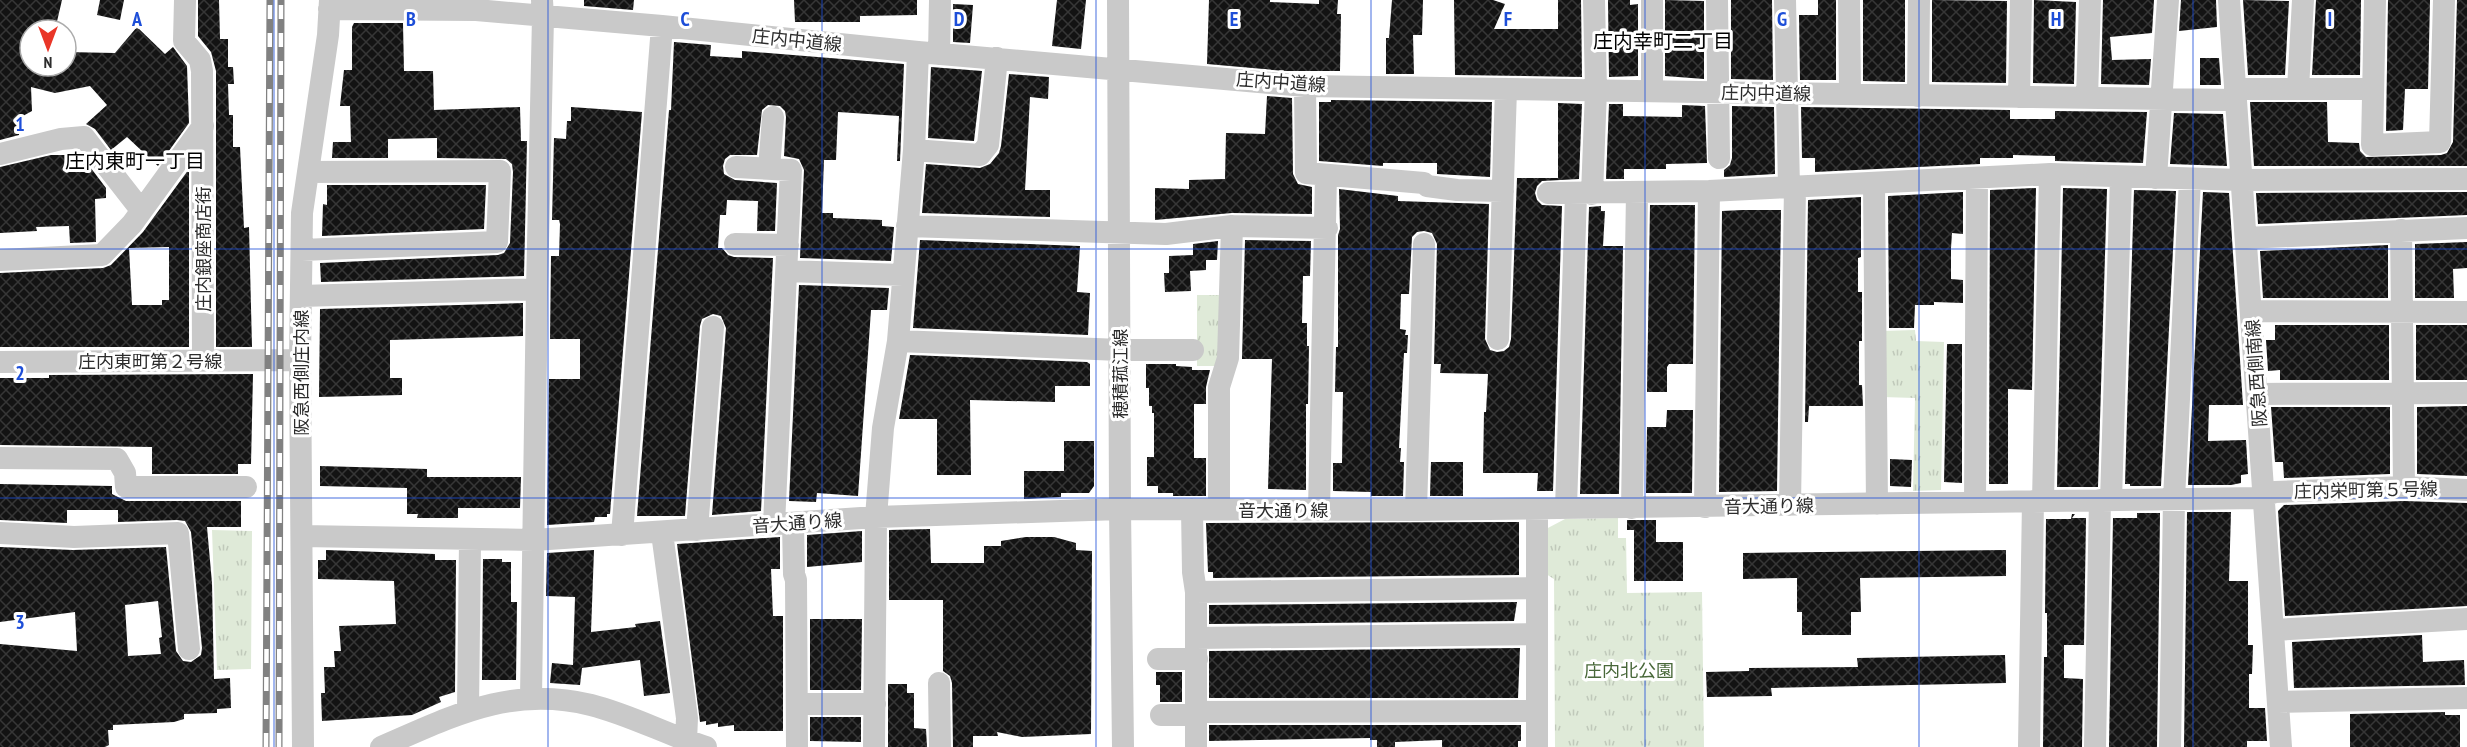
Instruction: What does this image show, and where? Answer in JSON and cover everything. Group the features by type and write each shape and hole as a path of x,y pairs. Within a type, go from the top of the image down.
{"street":[{"name":"庄内銀座商店街","path":"184,0 184,41 200,60 202,71 203,360"},
{"path":"874,747 876,517 884,428 898,340 914,150 928,53 940,0"},
{"name":"穂積菰江線","path":"1118,0 1120,509 1124,747"},
{"path":"1566,508 1584,194 1596,90 1594,0"},
{"path":"1652,0 1652,91"},
{"path":"1716,0 1719,158"},
{"path":"1785,0 1792,187 1790,505"},
{"path":"1849,0 1850,94"},
{"path":"1918,96 1919,0"},
{"path":"2019,97 2021,0"},
{"path":"2087,98 2090,0"},
{"path":"2156,178 2168,0"},
{"name":"阪急西側南線","path":"2229,0 2281,747"},
{"path":"2298,89 2302,0"},
{"path":"2375,0 2372,145 2440,142"},
{"path":"2442,180 2440,142 2444,0"},
{"name":"庄内中道線","path":"329,4 476,10 543,8 662,26 928,53 1305,86 2160,99 2298,89 2373,89"},
{"name":"阪急西側庄内線","path":"303,747 300,360 302,213 328,35 329,4"},
{"path":"531,697 543,8"},
{"path":"622,535 662,26"},
{"path":"914,150 980,155 988,145 997,58"},
{"path":"1305,86 1306,173 1424,183 1427,186 1457,190 1503,191"},
{"path":"1498,339 1506,89"},
{"path":"769,169 773,117"},
{"path":"0,260 102,255 132,224 203,126"},
{"path":"0,154 61,139 84,137 141,210"},
{"path":"736,167 791,170 787,271 784,524 796,580 797,747"},
{"path":"302,250 497,242 500,171 308,172"},
{"path":"1548,193 1709,191 2050,174 2241,180 2467,179"},
{"path":"2029,747 2050,174"},
{"path":"1319,510 1326,175"},
{"path":"2095,747 2121,177"},
{"path":"1975,502 1977,178"},
{"path":"2170,747 2174,499 2190,179"},
{"path":"1874,183 1877,504"},
{"path":"1705,507 1709,191"},
{"path":"1632,508 1637,192"},
{"path":"907,226 1166,234 1232,226 1326,228"},
{"path":"1219,509 1219,387 1228,358 1232,226"},
{"path":"2246,238 2467,228"},
{"path":"2401,231 2400,312 2404,487"},
{"path":"735,244 788,245"},
{"path":"1416,510 1424,244"},
{"path":"787,271 903,275"},
{"path":"301,296 537,289"},
{"path":"2251,311 2467,312"},
{"path":"697,530 713,327"},
{"path":"898,340 1120,350 1193,350"},
{"name":"庄内東町第２号線","path":"0,362 300,360"},
{"path":"2257,394 2467,393"},
{"path":"0,458 117,459 125,473 126,487 247,485"},
{"name":"庄内栄町第５号線","path":"2265,495 2275,492 2404,487 2467,490"},
{"name":"音大通り線","path":"302,536 470,541 534,540 876,517 1120,509 1632,508 2257,498 2265,495"},
{"path":"1192,509 1193,572 1196,592 1196,747"},
{"path":"1537,509 1537,747"},
{"path":"0,533 74,537 178,533 189,649"},
{"path":"662,533 687,718 696,744"},
{"path":"468,709 470,541"},
{"path":"1196,592 1537,588"},
{"path":"2274,630 2467,619"},
{"path":"1158,659 1196,648 1537,634"},
{"path":"939,683 940,747"},
{"path":"381,747 468,709 531,697 591,705 696,744"},
{"path":"2278,702 2467,698"},
{"path":"797,704 875,704"},
{"path":"1161,715 1537,711"}],"green space":[{"path":"1197,295 1224,295 1224,337 1215,366 1197,366"},
{"path":"1915,330 1916,341 1944,342 1941,490 1913,491 1915,398 1882,397 1881,331"},
{"name":"庄内北公園","path":"1618,518 1618,538 1626,538 1627,593 1702,592 1704,747 1555,747 1554,579 1546,574 1546,529 1565,519"},
{"path":"212,530 252,531 251,669 217,670"}],"building":[{"path":"0,0 62,0 58,18 18,18 18,78 78,78 78,52 115,53 137,27 165,54 173,47 187,66 189,123 158,166 127,137 111,150 95,129 86,124 107,105 90,86 55,93 31,87 32,111 21,117 19,135 0,140"},
{"path":"100,0 124,0 120,20 97,15"},
{"path":"198,0 219,0 220,39 228,39 228,67 233,67 234,84 228,84 229,115 233,115 233,147 240,147 244,228 249,227 252,347 216,347 216,71 211,52 198,36"},
{"path":"584,0 634,0 633,10 584,6"},
{"path":"794,0 917,0 917,15 860,16 860,22 795,22"},
{"path":"1057,0 1086,0 1081,49 1052,46"},
{"path":"1209,0 1270,0 1270,2 1319,4 1319,0 1338,0 1337,14 1341,14 1340,71 1285,71 1207,64"},
{"path":"1392,0 1423,0 1422,35 1413,35 1414,74 1386,74 1386,38 1389,38"},
{"path":"1454,0 1493,0 1505,4 1494,29 1558,29 1558,0 1581,0 1582,77 1455,75"},
{"path":"1608,0 1630,0 1630,5 1638,4 1638,76 1609,77"},
{"path":"1665,0 1704,1 1704,79 1665,76"},
{"path":"1731,0 1772,0 1773,80 1731,79"},
{"path":"1818,0 1836,0 1836,80 1800,80 1799,15 1818,15"},
{"path":"1863,0 1905,0 1905,82 1863,81"},
{"path":"1932,0 2007,1 2006,83 1932,82"},
{"path":"2034,0 2076,2 2074,84 2033,83"},
{"path":"2103,0 2154,0 2152,33 2110,37 2112,60 2151,59 2149,85 2101,84"},
{"path":"2181,0 2216,0 2217,27 2179,31"},
{"path":"2243,0 2289,1 2285,75 2248,75"},
{"path":"2316,0 2361,0 2360,75 2312,75"},
{"path":"2388,0 2430,0 2428,89 2405,89 2403,130 2386,131"},
{"path":"2457,0 2467,0 2467,166 2254,166 2250,102 2327,102 2328,142 2359,143 2360,151 2366,157 2447,153 2453,142"},
{"path":"953,4 973,5 970,43 953,42"},
{"path":"354,23 403,23 404,71 433,71 434,110 520,107 521,141 527,141 524,276 321,282 320,263 498,255 504,253 510,243 513,172 512,164 506,159 437,158 437,138 388,139 388,158 332,158 333,142 351,142 350,106 340,106 344,70 352,70 352,27"},
{"path":"674,42 711,45 710,56 742,58 742,51 904,64 900,161 897,161 899,116 838,112 836,160 824,160 822,213 833,213 833,218 882,220 882,226 894,227 891,261 800,258 804,170 799,159 784,156 786,117 785,111 780,106 768,105 762,110 757,155 730,155 725,159 724,174 735,180 777,183 775,231 757,231 758,201 727,200 726,215 720,215 718,248 722,248 728,255 734,257 773,258 761,511 712,515 726,328 721,316 713,314 702,319 700,326 685,516 637,516 669,110 671,110"},
{"path":"2200,58 2219,58 2221,85 2200,85"},
{"path":"931,67 982,71 974,141 928,138"},
{"path":"1009,74 1049,77 1048,99 1030,97 1025,190 1050,190 1050,217 922,213 926,164 980,168 990,164 999,153"},
{"path":"1267,96 1292,98 1293,174 1298,184 1312,187 1312,214 1232,213 1155,220 1155,188 1189,189 1189,180 1225,179 1226,133 1265,134"},
{"path":"1331,100 1492,102 1490,177 1437,174 1437,163 1383,163 1383,166 1319,161 1319,102 1331,102"},
{"path":"1558,103 1582,104 1579,179 1542,181 1535,193 1542,205 1562,206 1553,491 1537,491 1538,473 1483,473 1484,412 1486,412 1488,374 1440,373 1441,364 1434,364 1437,244 1432,233 1424,231 1417,232 1412,237 1409,294 1401,294 1400,329 1406,330 1405,335 1408,335 1407,353 1404,353 1399,448 1401,448 1400,462 1404,462 1403,496 1371,496 1371,492 1333,491 1333,463 1342,463 1343,392 1335,392 1336,347 1338,347 1339,189 1398,196 1398,201 1489,204 1485,339 1490,350 1504,351 1509,347 1511,339 1517,178 1558,178"},
{"path":"1609,104 1623,104 1623,116 1682,117 1682,105 1705,106 1707,163 1666,164 1666,169 1624,169 1624,179 1606,179"},
{"path":"1732,106 1774,107 1775,174 1724,177 1724,170 1730,165 1732,158"},
{"path":"571,107 642,112 610,514 607,514 607,517 595,517 594,522 547,525 549,379 580,379 580,339 550,339 551,256 559,256 560,224 559,220 552,220 554,138 566,139 567,121 571,121"},
{"path":"1801,107 2010,110 2010,119 2055,119 2055,111 2147,112 2143,163 2055,161 2055,156 2013,155 2013,158 1980,158 1980,164 1815,172 1815,158 1802,158"},
{"path":"2174,113 2223,114 2227,166 2170,164"},
{"path":"51,155 81,155 106,188 106,198 95,199 96,242 70,243 69,226 36,227 37,231 0,233 0,167"},
{"path":"189,169 189,347 0,347 0,273 103,268 111,265 143,232","holes":["169,247 169,300 162,300 162,305 132,305 129,248"]},
{"path":"327,185 486,185 484,229 322,236 323,204 327,205"},
{"path":"2036,188 2032,390 2008,389 2008,484 1989,484 1990,190"},
{"path":"2063,188 2107,189 2098,487 2057,487"},
{"path":"2134,190 2176,191 2161,486 2125,484"},
{"path":"1963,192 1963,234 1952,233 1951,279 1963,280 1963,303 1934,302 1934,305 1915,305 1914,328 1889,328 1888,196"},
{"path":"2203,192 2229,193 2243,405 2209,405 2208,441 2246,440 2248,474 2241,475 2241,483 2231,485 2188,485"},
{"path":"2467,192 2467,215 2258,224 2256,193"},
{"path":"1861,197 1861,257 1858,258 1858,292 1862,292 1859,385 1862,385 1863,406 1809,406 1808,422 1805,422 1808,200"},
{"path":"1650,205 1695,205 1693,364 1669,364 1667,392 1647,392"},
{"path":"1601,206 1601,211 1605,211 1603,246 1623,246 1619,494 1580,494 1589,207"},
{"path":"1781,210 1777,491 1719,492 1722,211"},
{"path":"920,240 1080,246 1077,292 1090,293 1088,335 913,328"},
{"path":"1245,240 1311,241 1310,276 1303,276 1302,323 1307,323 1307,346 1309,346 1306,490 1268,489 1272,359 1242,359"},
{"path":"1218,241 1217,260 1206,260 1206,270 1190,271 1191,291 1165,292 1164,273 1169,273 1169,256 1193,255 1193,244"},
{"path":"2467,242 2467,268 2453,269 2454,298 2415,298 2415,244"},
{"path":"2388,245 2388,298 2263,298 2260,251"},
{"path":"799,285 889,288 887,310 871,310 858,496 817,493 816,502 789,501"},
{"path":"523,303 523,336 390,340 390,378 402,378 402,395 319,397 320,309"},
{"path":"2275,325 2389,325 2389,380 2280,380 2280,370 2268,371 2266,340 2275,340"},
{"path":"2416,325 2467,325 2467,380 2416,380"},
{"path":"1947,344 1962,344 1962,483 1944,482"},
{"path":"910,355 1087,362 1090,364 1090,386 1055,386 1055,402 970,400 971,475 937,475 937,419 899,419"},
{"path":"1146,364 1176,364 1176,366 1192,367 1192,370 1210,370 1206,387 1206,404 1194,404 1194,458 1206,458 1206,496 1173,496 1173,493 1158,493 1158,486 1147,486 1147,457 1154,457 1154,413 1152,413 1152,406 1149,406 1149,388 1146,388"},
{"path":"253,374 251,464 238,464 238,474 152,474 152,447 0,445 0,378 49,378 49,375"},
{"path":"2467,406 2467,476 2417,474 2417,407"},
{"path":"2271,407 2390,407 2390,474 2284,478 2283,462 2275,462"},
{"path":"1667,410 1693,410 1692,493 1646,493 1647,427 1666,427"},
{"path":"1064,441 1094,441 1094,486 1089,493 1061,493 1061,497 1024,499 1024,471 1064,471"},
{"path":"1890,459 1912,460 1911,487 1890,486"},
{"path":"1431,462 1463,462 1463,496 1430,496"},
{"path":"320,466 427,469 427,477 521,477 520,508 458,508 458,518 417,518 418,514 407,514 407,488 320,486"},
{"path":"0,484 112,486 112,494 126,501 241,501 241,527 207,527 212,583 214,679 230,678 231,708 217,709 217,713 184,714 184,719 174,722 113,725 113,730 108,730 109,745 105,747 0,747 0,644 77,651 75,612 0,622 0,547 73,550 166,547 176,651 183,661 191,662 201,655 202,648 191,532 185,521 118,522 118,510 67,510 67,523 0,520","holes":["158,601 162,637 159,638 161,654 128,656 125,605"]},
{"path":"2404,501 2467,503 2467,606 2285,616 2278,511 2284,505"},
{"path":"2187,512 2231,512 2229,581 2248,581 2248,645 2253,645 2252,674 2249,674 2249,708 2265,708 2267,741 2247,741 2247,747 2184,747"},
{"path":"2137,513 2160,513 2157,747 2109,747 2113,518 2137,518"},
{"path":"2072,514 2075,514 2072,518 2086,518 2084,645 2064,645 2064,678 2083,679 2082,747 2043,747 2044,657 2047,657 2046,519 2071,519"},
{"path":"1627,520 1656,520 1656,542 1683,542 1683,581 1634,581 1634,530 1627,530"},
{"path":"1519,522 1519,575 1213,578 1213,572 1208,572 1206,523"},
{"path":"930,529 931,563 984,563 984,546 1001,546 1001,541 1026,537 1054,537 1076,543 1076,550 1092,551 1091,734 1022,737 997,732 998,736 973,736 973,747 953,747 952,683 950,676 943,671 943,600 889,600 889,530"},
{"path":"862,531 862,562 807,567 807,535"},
{"path":"780,537 780,569 771,569 773,616 783,616 783,731 734,731 734,725 718,727 718,723 706,725 706,721 700,722 677,544"},
{"path":"326,550 435,554 435,560 456,560 455,692 439,697 441,702 412,715 322,721 321,693 325,693 324,667 335,667 334,651 341,651 339,626 396,624 394,581 318,579 318,560 326,560"},
{"path":"594,550 591,632 636,627 635,624 660,621 670,693 644,696 640,660 582,668 580,685 550,683 552,663 573,665 575,597 546,596 547,553"},
{"path":"2006,550 2006,576 1860,578 1861,612 1851,612 1851,635 1802,635 1802,612 1797,612 1797,578 1743,579 1743,553"},
{"path":"483,559 502,559 502,562 511,562 511,602 517,602 516,680 482,680"},
{"path":"1517,602 1514,621 1209,624 1209,605"},
{"path":"810,619 862,619 861,690 810,690"},
{"path":"2422,635 2423,662 2464,660 2465,685 2294,688 2292,642"},
{"path":"1520,648 1518,698 1209,698 1209,651"},
{"path":"2005,655 2006,683 1771,688 1772,696 1707,697 1706,672 1749,671 1749,668 1858,667 1857,658"},
{"path":"1156,672 1182,672 1182,702 1160,702 1160,685 1156,685"},
{"path":"888,684 907,684 907,693 914,693 914,728 926,729 927,747 888,747"},
{"path":"2445,712 2445,715 2460,715 2460,747 2350,747 2350,714"},
{"path":"810,717 861,717 861,742 810,741"},
{"path":"1209,725 1521,725 1521,741 1518,741 1518,747 1442,747 1442,740 1395,742 1395,747 1377,747 1377,740 1370,740 1370,738 1209,741"}],"railway":[{"path":"266,747 270,0"},
{"path":"279,747 281,0"}],"district":[{"name":"庄内幸町二丁目","path":"1663,41"},
{"name":"庄内東町一丁目","path":"135,161"}]}
